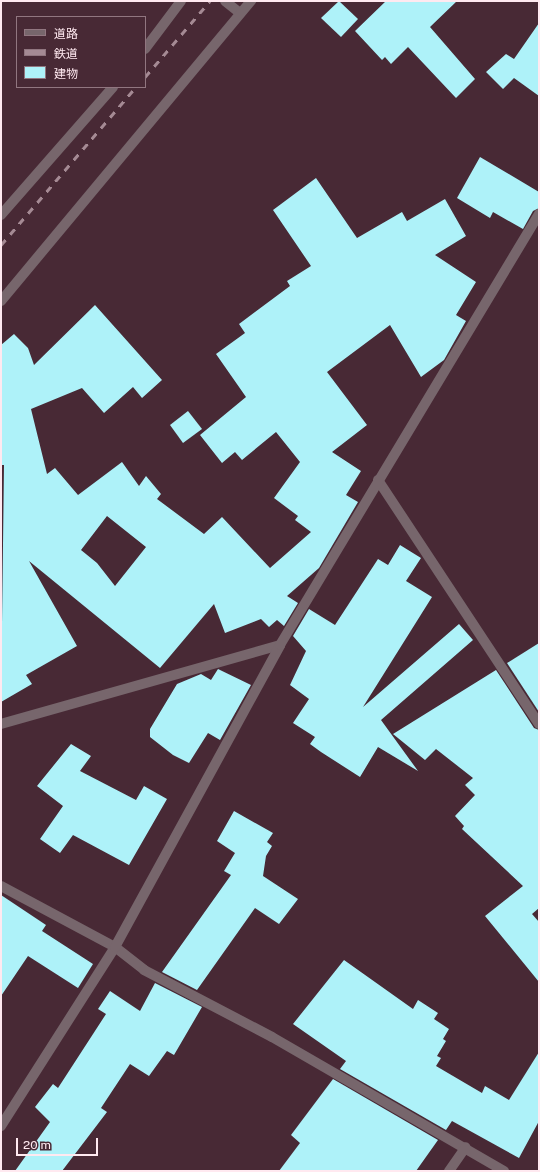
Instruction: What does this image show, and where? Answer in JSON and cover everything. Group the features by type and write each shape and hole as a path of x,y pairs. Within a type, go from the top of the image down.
{"street":[{"path":"146,48 181,1"},
{"path":"225,1 240,13"},
{"path":"1,301 251,1"},
{"path":"1,215 112,88"},
{"path":"1,1126 115,947 280,645 539,214"},
{"path":"378,480 538,722"},
{"path":"1,724 280,645"},
{"path":"1,886 115,947 144,970 272,1037 466,1147 504,1171"},
{"path":"449,1171 466,1147"}],"building":[{"path":"339,1 358,19 341,37 321,18"},
{"path":"386,1 457,1 430,27 475,79 456,98 408,47 391,64 385,57 382,60 355,31"},
{"path":"539,23 539,96 514,78 503,89 486,72 506,54 514,59"},
{"path":"480,157 539,192 539,208 533,211 523,229 493,212 490,218 457,198"},
{"path":"316,178 357,238 402,212 407,221 445,199 466,236 435,255 476,282 456,315 466,321 444,360 421,377 390,325 327,372 367,425 332,452 361,471 346,495 358,502 319,568 287,596 298,603 284,626 277,620 269,627 261,619 225,633 214,604 160,668 29,561 77,646 26,675 32,684 1,702 4,465 1,465 1,345 14,334 28,348 34,365 95,305 162,380 142,398 133,387 104,413 82,388 31,409 47,474 55,468 78,495 122,462 139,486 146,476 161,494 157,499 204,534 222,517 270,568 311,532 295,520 298,516 274,498 300,462 276,432 242,460 235,452 222,463 200,435 246,397 216,354 245,333 239,324 290,286 287,281 311,266 273,210","holes":["107,516 146,547 115,586 97,563 81,550"]},
{"path":"188,411 202,429 183,443 170,425"},
{"path":"400,545 421,558 406,581 432,597 363,707 459,624 473,640 381,720 418,771 378,747 360,777 310,744 315,737 293,723 309,699 290,685 306,651 293,636 309,609 335,625 378,559 388,565"},
{"path":"539,643 539,712 507,663"},
{"path":"218,669 251,685 220,740 208,733 189,763 173,755 150,737 150,729 177,684 201,674 211,680"},
{"path":"496,670 534,728 539,730 539,908 532,914 539,922 539,982 485,916 523,886 462,829 464,826 455,816 475,795 465,785 473,778 436,749 425,760 393,734"},
{"path":"71,744 91,756 80,771 136,800 144,786 167,799 129,865 73,835 60,853 40,839 63,806 37,786"},
{"path":"234,811 273,833 267,842 272,846 266,856 263,876 298,899 279,924 255,908 197,990 162,972 231,875 224,871 235,853 217,841"},
{"path":"1,895 46,925 42,931 93,964 78,988 28,956 1,996"},
{"path":"344,960 413,1009 418,1000 438,1013 434,1019 449,1029 443,1039 446,1041 437,1056 441,1058 436,1066 482,1093 485,1086 509,1100 539,1052 539,1121 519,1158 452,1121 446,1130 340,1069 346,1061 293,1024"},
{"path":"155,983 202,1007 174,1055 167,1051 149,1076 130,1064 101,1108 107,1112 62,1171 15,1171 50,1122 35,1107 53,1084 58,1088 106,1014 98,1009 110,991 140,1011"},
{"path":"333,1079 438,1140 416,1171 279,1171 300,1143 291,1135"}],"railway":[{"path":"146,76 210,1"},
{"path":"1,245 135,88"}]}
